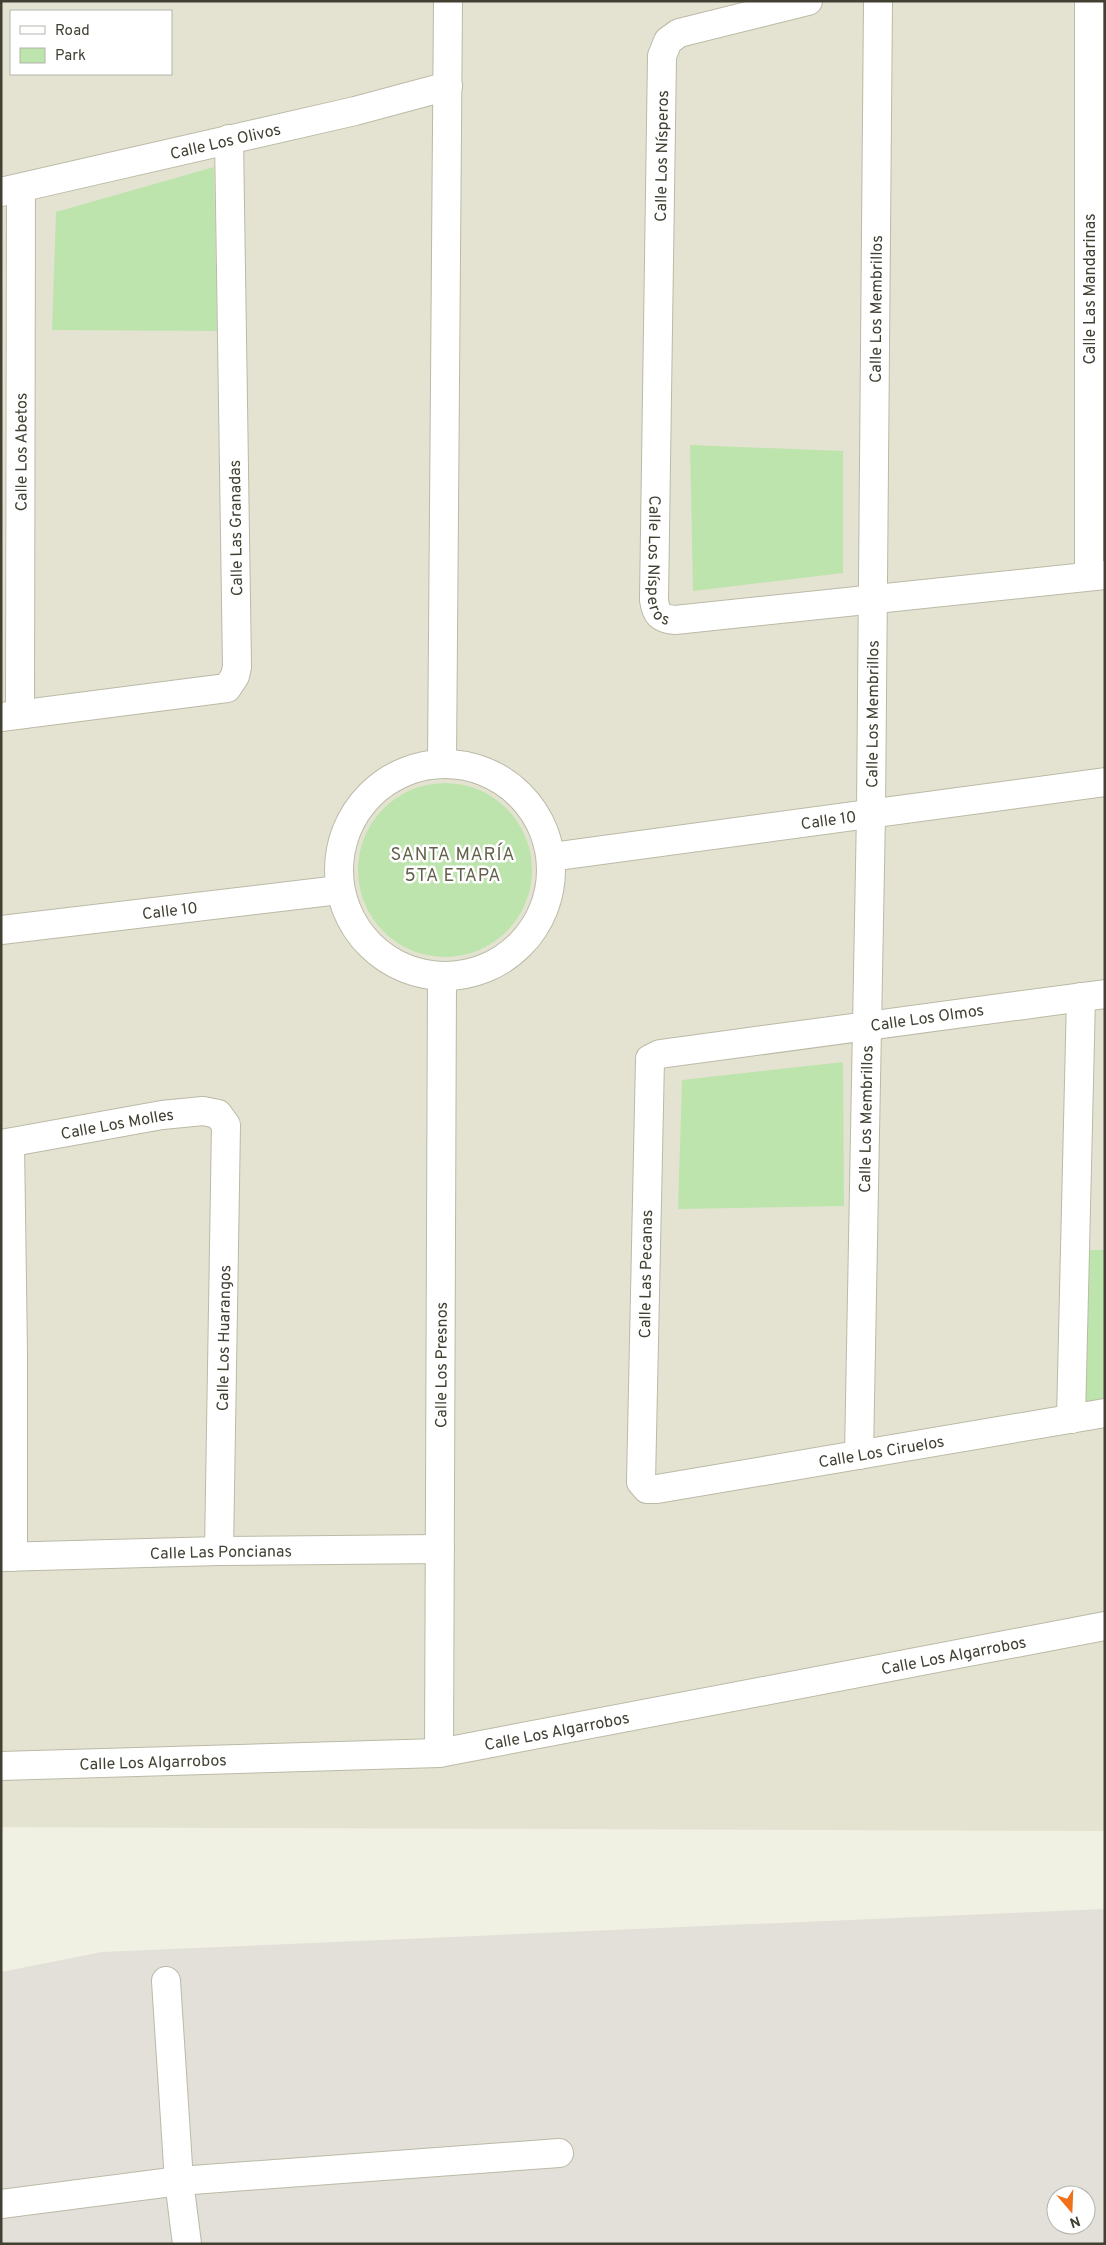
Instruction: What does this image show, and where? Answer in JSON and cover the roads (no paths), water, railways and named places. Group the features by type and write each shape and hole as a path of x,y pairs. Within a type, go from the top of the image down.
{"street":[{"path":"442,763 448,1"},
{"name":"Calle Los Nísperos","path":"808,1 679,33 668,41 662,56 654,600 656,612 664,619 675,620 873,601 1097,576"},
{"name":"Calle Los Membrillos","path":"859,1455 871,814 878,1"},
{"name":"Calle Las Mandarinas","path":"1090,1 1097,576"},
{"name":"Calle Los Olivos","path":"11,190 355,111 448,86"},
{"name":"Calle Las Granadas","path":"11,716 227,688 235,676 237,667 229,139"},
{"name":"Calle Los Abetos","path":"11,190 11,716"},
{"path":"442,763 473,767 502,780 526,800 543,827 552,857 550,894 536,928 511,955 478,972 442,977 406,970 375,952 352,924 339,890 339,853 351,818 374,790 406,771 442,763"},
{"name":"Calle 10","path":"552,857 1105,782"},
{"name":"Calle 10","path":"1,930 339,890"},
{"name":"Calle Los Presnos","path":"439,1753 442,977"},
{"path":"1071,1419 1093,996"},
{"name":"Calle Los Olmos","path":"660,1054 1093,996"},
{"name":"Calle Las Pecanas","path":"657,1490 647,1489 641,1482 649,1066 650,1059 660,1054"},
{"name":"Calle Los Molles","path":"6,1144 162,1115 203,1111 218,1114 226,1125"},
{"name":"Calle Los Huarangos","path":"219,1550 226,1125"},
{"path":"6,1144 7,1557"},
{"name":"Calle Los Ciruelos","path":"657,1490 1105,1413"},
{"name":"Calle Las Poncianas","path":"7,1557 219,1550 440,1549"},
{"name":"Calle Los Algarrobos","path":"1,1766 439,1753 1105,1626"},
{"path":"166,1980 179,2181 187,2244"},
{"path":"1,2204 179,2181 559,2153"}],"district":[{"name":"SANTA MARÍA 5TA ETAPA","path":"453,864"}]}
